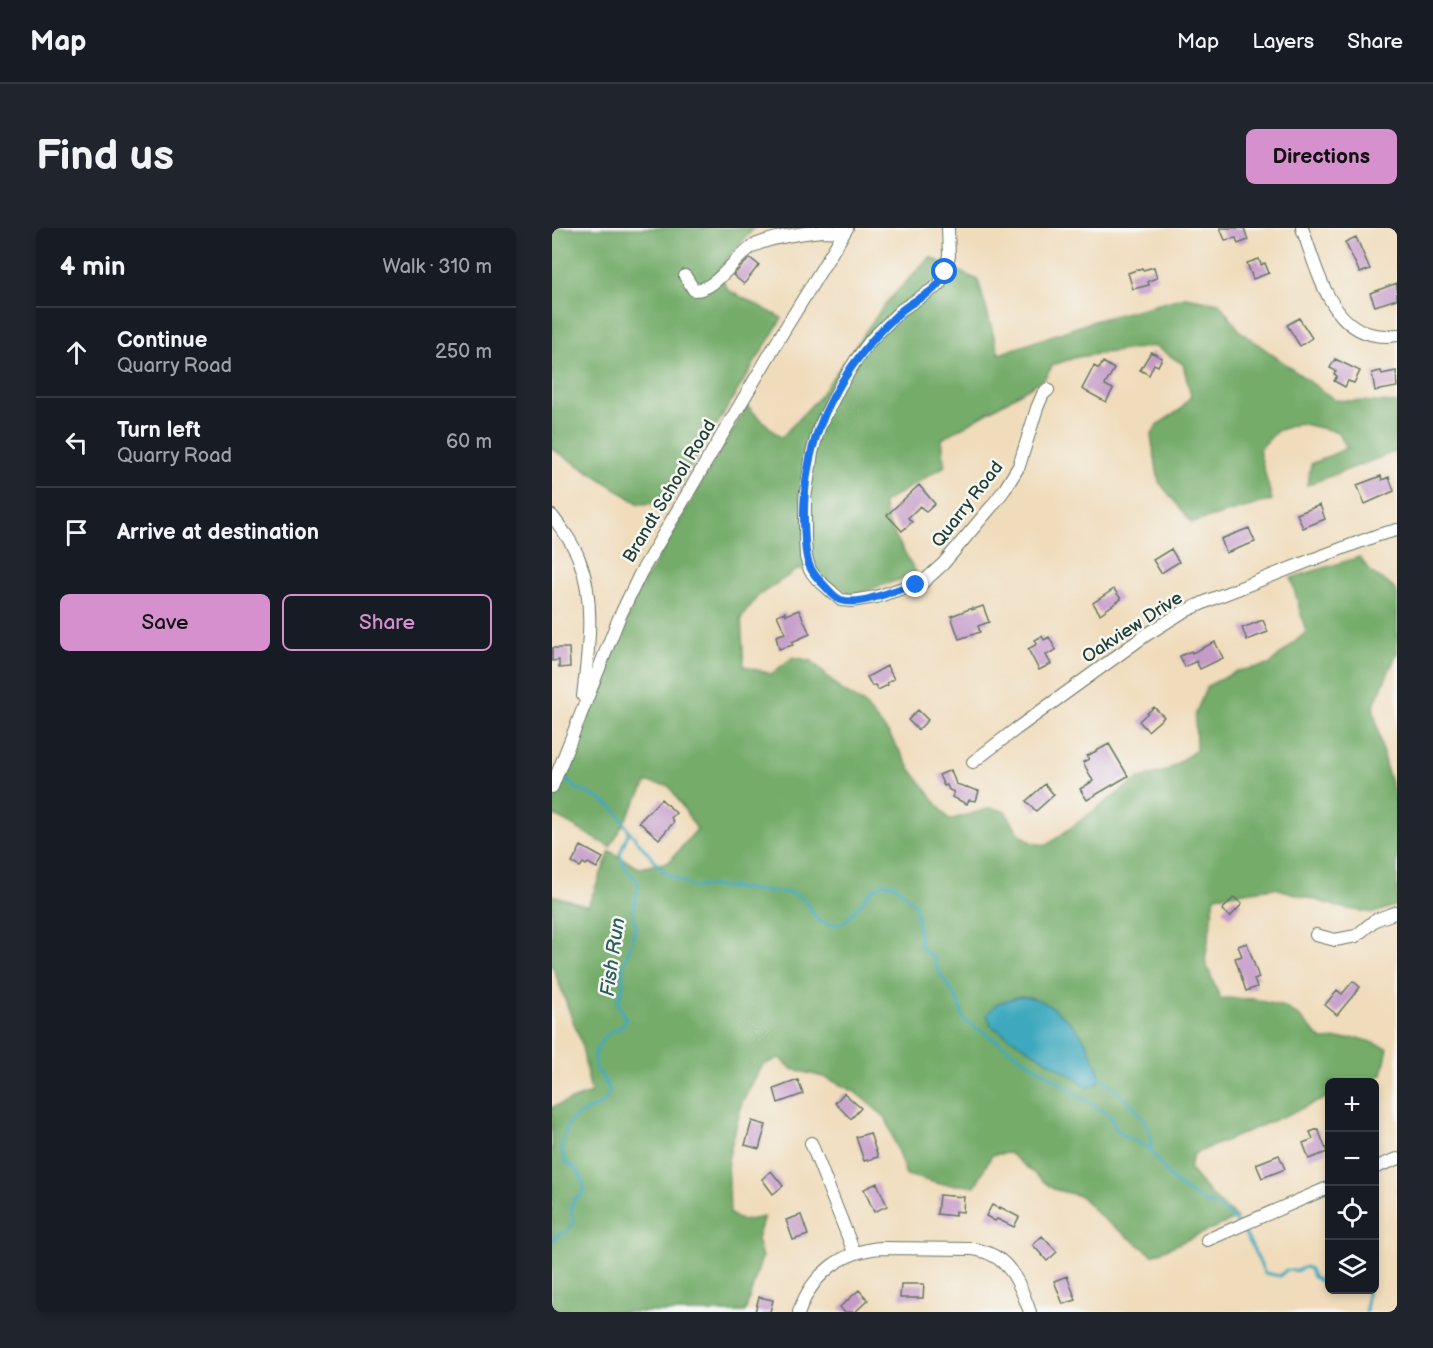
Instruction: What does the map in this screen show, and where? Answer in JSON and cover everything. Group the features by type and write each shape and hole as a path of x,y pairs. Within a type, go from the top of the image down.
{"street":[{"name":"Quarry Road","path":"948,228 949,256 939,285 901,310 871,340 840,386 819,428 812,453 805,498 806,557 810,570 840,600 851,601 876,597 921,584 943,564 1005,489 1019,466 1037,408 1043,394 1048,390"},
{"path":"1302,228 1321,278 1339,314 1363,332 1385,337 1397,336"},
{"path":"685,276 694,290 699,290 709,286 754,246 800,234 846,229"},
{"name":"Brandt School Road","path":"552,787 581,712 640,574 846,229"},
{"path":"552,516 579,556 587,584 589,605 587,657 581,712"},
{"name":"Oakview Drive","path":"973,762 1146,635 1183,612 1304,563 1397,530"},
{"path":"1316,935 1335,940 1356,936 1375,920 1397,912"},
{"path":"811,1143 854,1252"},
{"path":"1379,1166 1397,1159"},
{"path":"1207,1240 1325,1189"},
{"path":"800,1312 804,1300 820,1276 838,1261 854,1252 881,1248 984,1250 1009,1267 1018,1280 1030,1312"}],"green space":[{"path":"552,228 754,228 718,270 728,290 782,318 669,503 639,504 552,449"},
{"path":"930,257 978,280 999,354 1097,320 1185,297 1219,303 1240,331 1335,400 1397,403 1397,451 1307,485 1311,464 1347,448 1338,432 1299,423 1277,431 1259,450 1272,500 1192,523 1159,482 1151,436 1158,424 1180,410 1191,396 1183,364 1155,346 1077,357 1053,365 1044,379 942,439 945,466 883,503 888,523 917,574 852,595 839,586 800,568 758,596 741,618 744,666 771,674 793,657 812,661 840,689 863,703 889,734 910,768 949,820 991,808 1005,811 1018,832 1032,843 1047,845 1139,778 1166,771 1196,750 1195,715 1207,686 1237,671 1269,665 1306,632 1291,578 1359,557 1371,572 1393,587 1397,594 1397,653 1373,707 1385,764 1397,802 1397,905 1374,913 1342,908 1275,888 1215,896 1205,961 1220,998 1253,999 1285,1007 1301,1018 1322,1040 1359,1038 1388,1048 1382,1075 1374,1078 1325,1078 1325,1099 1194,1154 1189,1168 1210,1194 1237,1218 1153,1255 1103,1219 1080,1196 1053,1189 1009,1153 992,1155 975,1186 940,1184 906,1175 886,1118 855,1092 827,1078 792,1069 780,1058 763,1065 742,1102 728,1160 730,1214 743,1221 764,1217 757,1239 762,1257 745,1312 552,1312 552,1107 591,1093 581,1042 552,965 552,895 588,906 610,851 639,868 669,862 697,829 669,786 647,782 610,847 552,814 552,807 640,588 747,406 781,438 818,398 886,303"}],"water":[{"path":"1020,996 1044,1003 1074,1026 1085,1041 1101,1077 1097,1084 1088,1088 991,1026 987,1014 998,1003"}],"building":[{"path":"1220,228 1244,228 1248,240 1238,244 1236,238 1225,240"},
{"path":"1356,237 1370,269 1360,273 1345,242"},
{"path":"750,258 759,265 744,284 733,275"},
{"path":"1259,259 1261,265 1265,263 1269,273 1253,279 1247,263"},
{"path":"1154,267 1157,278 1148,281 1149,285 1133,289 1128,273"},
{"path":"1397,283 1397,299 1375,306 1370,293"},
{"path":"1299,318 1312,338 1300,346 1287,325"},
{"path":"1151,352 1162,358 1158,366 1154,364 1149,375 1140,370"},
{"path":"1335,359 1360,371 1354,383 1348,381 1345,387 1334,381 1337,376 1334,374 1336,371 1330,368"},
{"path":"1103,362 1114,369 1105,385 1113,389 1106,402 1082,389 1094,366 1099,369"},
{"path":"1381,371 1382,374 1396,371 1397,387 1375,391 1372,373"},
{"path":"1381,476 1382,480 1389,477 1394,491 1365,504 1357,485"},
{"path":"919,485 935,504 926,512 920,506 908,518 912,522 902,531 887,515"},
{"path":"1320,505 1325,519 1303,528 1297,514"},
{"path":"1249,528 1255,542 1226,553 1221,539"},
{"path":"1171,549 1179,562 1161,573 1153,560"},
{"path":"1114,589 1121,599 1100,614 1093,603"},
{"path":"983,606 989,622 978,626 980,632 959,639 951,616"},
{"path":"799,610 810,634 792,642 793,645 779,649 776,636 785,633 777,615 785,612 786,615"},
{"path":"1263,620 1268,632 1247,640 1242,628"},
{"path":"1042,636 1044,640 1049,637 1056,650 1046,655 1051,664 1039,670 1028,649 1037,644 1035,640"},
{"path":"1215,642 1223,658 1200,669 1196,661 1185,667 1180,656"},
{"path":"552,648 569,648 570,667 559,668 559,660 552,661"},
{"path":"887,666 894,679 878,690 875,685 872,686 867,677"},
{"path":"1154,707 1164,717 1148,731 1139,721"},
{"path":"918,710 928,720 918,730 908,720"},
{"path":"1109,744 1128,776 1087,800 1080,789 1093,781 1083,762 1089,759 1087,756"},
{"path":"951,770 956,784 979,791 976,801 969,800 967,804 952,797 954,792 949,790 947,785 944,786 939,775"},
{"path":"1045,784 1054,795 1036,811 1026,801"},
{"path":"661,799 676,813 671,818 674,822 659,839 639,822"},
{"path":"581,846 603,858 597,868 588,863 586,865 583,863 580,867 572,863"},
{"path":"1234,897 1242,904 1230,917 1222,910"},
{"path":"1247,943 1259,978 1254,980 1257,987 1246,991 1235,958 1242,956 1238,946"},
{"path":"1353,981 1360,987 1337,1015 1325,1005 1337,990 1342,994"},
{"path":"798,1080 803,1094 778,1103 774,1089"},
{"path":"844,1093 861,1108 851,1119 835,1103"},
{"path":"752,1121 766,1125 759,1149 745,1145"},
{"path":"1318,1129 1325,1153 1309,1159 1303,1143 1313,1139 1310,1132"},
{"path":"870,1133 878,1157 864,1161 856,1137"},
{"path":"1279,1155 1285,1169 1262,1178 1256,1164"},
{"path":"771,1171 783,1186 773,1194 762,1179"},
{"path":"877,1183 887,1206 874,1212 864,1189"},
{"path":"939,1195 964,1197 963,1212 955,1211 955,1216 937,1214"},
{"path":"992,1205 1019,1217 1014,1227 986,1216"},
{"path":"801,1215 808,1235 793,1240 786,1220"},
{"path":"1042,1236 1057,1252 1047,1261 1033,1245"},
{"path":"1067,1276 1076,1300 1063,1304 1054,1281"},
{"path":"901,1284 924,1284 923,1298 900,1298"},
{"path":"859,1290 868,1300 855,1312 844,1312 840,1307"},
{"path":"759,1297 773,1300 770,1312 755,1312"}],"waterway":[{"name":"Fish Run","path":"552,1242 557,1235 566,1232 574,1222 571,1210 574,1199 581,1196 585,1190 577,1170 565,1161 562,1150 563,1138 571,1120 600,1105 610,1091 595,1068 595,1053 607,1034 620,1028 626,1020 617,1001 622,988 622,965 636,926 633,917 639,885 624,866 620,853 629,831 616,810 600,799 576,788 559,774"},
{"path":"629,831 664,872 693,887 713,886 791,893 799,896 808,904 817,920 831,925 844,923 872,890 884,883 895,885 915,904 921,948 934,958 938,970 958,1001 964,1021 1110,1116 1116,1129 1126,1137 1150,1149 1168,1175 1181,1188 1202,1201 1218,1207 1237,1223"},
{"path":"1100,1076 1143,1118 1149,1128 1150,1149"},
{"path":"1241,1228 1265,1273 1280,1276 1286,1270 1296,1271 1305,1267 1310,1269 1313,1277 1321,1282 1325,1279"},
{"path":"1366,1312 1367,1294"}],"route":[{"path":"916,585 876,597 851,601 840,600 810,570 806,557 805,498 812,453 819,428 828,407 856,360 871,340 901,310 939,285 945,272"}]}
